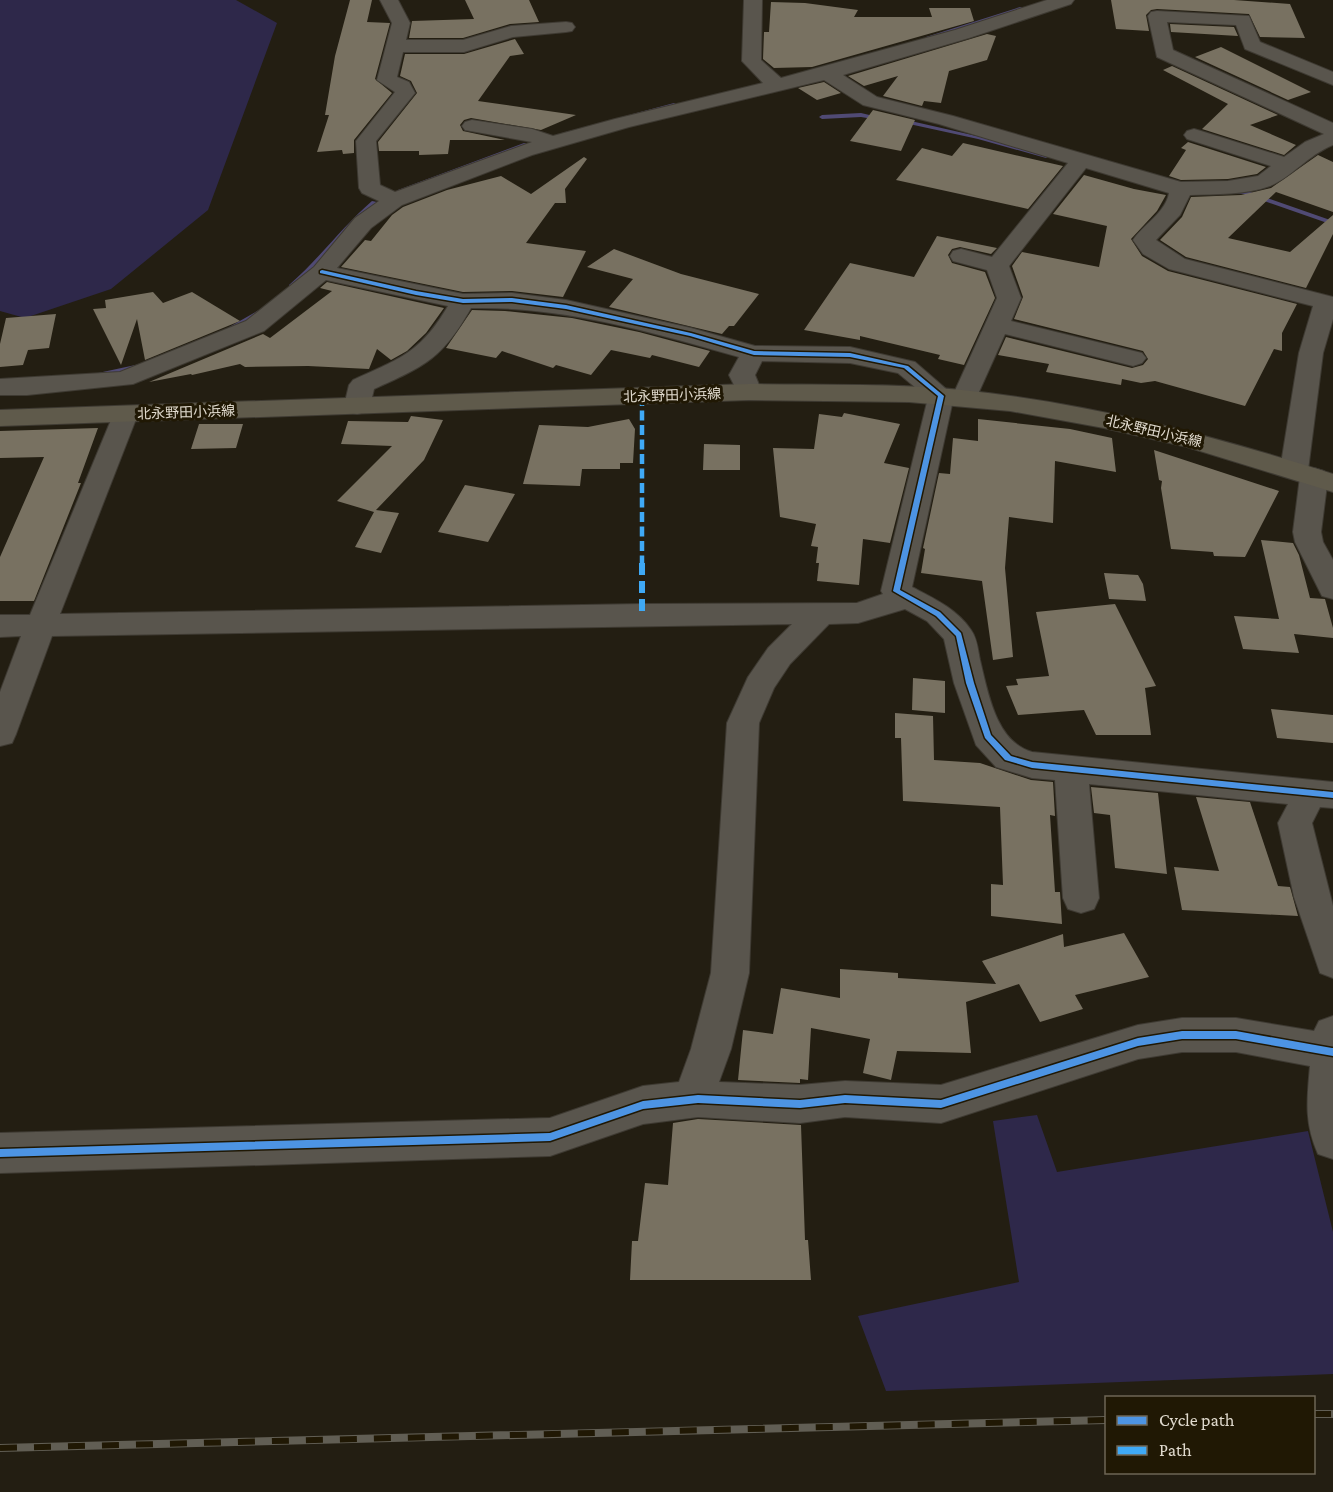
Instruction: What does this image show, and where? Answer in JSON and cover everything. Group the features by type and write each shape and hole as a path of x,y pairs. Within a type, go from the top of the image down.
{"main road":[{"name":"北永野田小浜線","path":"10,418 749,392 864,393 953,397 1064,412 1134,425 1184,437 1314,477"}],"street":[{"path":"388,0 401,23 387,80 402,86 405,93 366,141 370,188 394,200"},
{"path":"753,0 751,61 777,85"},
{"path":"0,387 124,379 255,326 322,272 363,223 394,200 551,142 827,73 962,34 1065,0"},
{"path":"1326,90 1252,45 1243,20 1157,16 1164,53 1333,131"},
{"path":"396,46 464,46 511,32 566,27"},
{"path":"827,73 870,101 946,120 1180,194 1264,181 1312,146 1333,138"},
{"path":"1286,108 1326,90"},
{"path":"472,126 532,135 551,142"},
{"path":"1194,135 1288,165"},
{"path":"997,266 1080,162"},
{"path":"1180,194 1176,208 1150,231 1144,240 1151,249 1177,264 1326,302 1311,353 1314,477 1307,532 1308,542 1333,589"},
{"path":"961,256 997,266"},
{"path":"997,266 1009,298 998,325 953,397 896,591 938,614 959,635 970,683 988,736 1008,758 1032,765 1321,794"},
{"path":"322,272 463,301 512,300 566,307 754,353 850,355 906,367 953,397"},
{"path":"357,406 362,385 414,361 429,351 463,301"},
{"path":"998,325 1133,358"},
{"path":"749,392 742,375 754,353"},
{"path":"10,418 27,387"},
{"path":"0,734 125,414"},
{"path":"0,626 642,614 858,613 908,597"},
{"path":"698,1099 700,1076 711,1049 730,973 743,723 759,685 779,656 821,613"},
{"path":"1071,769 1081,898"},
{"path":"1321,794 1295,823 1312,897 1333,962"},
{"path":"0,1153 550,1137 643,1105 698,1099 800,1104 845,1099 941,1104 1138,1042 1182,1035 1236,1035 1332,1042 1331,1120"}],"shaded area":[{"path":"0,0 236,0 277,23 208,210 111,289 25,318 0,311"},
{"path":"1037,1115 1057,1172 1308,1131 1333,1232 1333,1374 886,1391 858,1316 1019,1282 993,1121"}],"building":[{"path":"350,0 372,0 367,22 390,23 375,79 392,93 354,140 354,153 343,154 342,150 317,152 329,115 325,115 335,56"},
{"path":"465,0 529,0 539,22 510,24 463,38 409,38 412,21 474,19"},
{"path":"1111,0 1234,0 1290,4 1305,38 1260,37 1249,14 1157,9 1151,10 1146,15 1149,31 1116,29"},
{"path":"771,2 805,3 858,10 854,17 932,17 929,8 970,8 974,21 812,67 774,68 763,59 764,32 769,32"},
{"path":"1170,24 1234,27 1238,36 1171,32"},
{"path":"987,34 996,36 987,60 949,71 941,103 924,101 922,106 883,96 898,76 864,86 848,76"},
{"path":"515,39 524,54 510,56 478,101 576,115 541,130 471,118 464,120 460,125 463,131 505,140 450,140 448,154 419,155 419,151 379,151 378,142 417,93 411,81 400,76 405,54 464,54"},
{"path":"1221,47 1311,92 1288,100 1195,57"},
{"path":"1172,66 1278,115 1250,125 1296,145 1284,155 1202,129 1228,104 1163,70"},
{"path":"824,82 841,93 817,100 798,88"},
{"path":"873,110 915,120 901,151 850,141"},
{"path":"1188,142 1266,167 1257,174 1228,179 1181,180 1169,176 1186,150 1181,148"},
{"path":"963,143 1063,166 1028,209 896,180 922,148 952,156"},
{"path":"1318,155 1333,162 1333,212 1276,192 1228,238 1290,252 1333,215 1333,234 1306,288 1186,257 1160,240 1182,217 1191,197 1241,195 1271,188"},
{"path":"584,157 587,159 565,189 566,203 555,203 526,243 586,251 563,297 512,291 463,292 341,267 365,240 371,241 392,215 403,207 447,190 501,176 531,194"},
{"path":"1084,175 1166,195 1157,211 1131,239 1142,256 1168,271 1297,304 1282,333 1282,351 1274,349 1245,406 1155,381 1141,383 1122,379 1121,385 1046,372 1049,364 998,355 1006,337 1132,368 1143,365 1148,359 1143,351 1014,319 1023,297 1012,266 1022,252 1099,267 1107,226 1053,214"},
{"path":"937,236 997,248 991,254 960,247 952,249 948,255 952,263 985,272 995,298 964,365 938,359 940,355 860,336 860,340 804,330 850,263 914,277"},
{"path":"614,249 681,274 759,294 734,326 729,326 722,334 609,307 633,279 587,267"},
{"path":"327,282 444,308 426,333 407,351 391,360 377,349 369,369 308,366 245,367 240,364 149,382 263,334 270,338 332,291 320,288"},
{"path":"153,292 163,303 192,292 240,321 145,360 137,319 121,365 93,309 106,308 105,300"},
{"path":"472,310 572,318 639,332 710,351 699,367 652,355 650,358 611,350 591,375 556,365 553,368 502,351 496,358 446,348"},
{"path":"56,314 49,348 28,350 23,365 0,367 0,344 6,318"},
{"path":"844,413 900,424 884,463 909,468 890,543 863,539 859,585 817,581 818,547 811,546 816,524 780,517 773,448 814,449 819,414 842,417"},
{"path":"411,416 443,420 424,460 376,510 399,513 381,553 355,547 374,512 337,501 392,446 341,444 348,421 408,422"},
{"path":"629,419 635,429 633,463 620,463 620,469 582,469 580,486 523,484 539,425 588,427"},
{"path":"978,419 1070,429 1112,438 1116,472 1055,461 1053,523 1009,517 1005,568 1013,657 993,660 982,581 921,573 925,549 923,548 939,473 950,474 953,438 978,441"},
{"path":"199,424 243,424 236,448 191,449"},
{"path":"98,428 78,483 81,483 34,601 0,601 0,557 44,457 0,458 0,431"},
{"path":"704,444 740,445 740,470 703,470"},
{"path":"1154,450 1279,491 1245,557 1214,556 1213,552 1171,549 1161,488 1162,481 1159,480"},
{"path":"465,485 515,494 488,542 438,532"},
{"path":"1261,540 1293,543 1299,555 1310,598 1325,599 1333,628 1333,638 1294,634 1299,653 1243,649 1234,616 1279,619"},
{"path":"1104,573 1138,575 1143,584 1146,601 1109,599"},
{"path":"1115,604 1156,686 1145,688 1151,735 1096,735 1084,710 1018,715 1006,686 1018,685 1016,679 1049,676 1036,612"},
{"path":"913,678 945,681 945,713 912,710"},
{"path":"1271,709 1333,715 1333,743 1277,738"},
{"path":"895,713 933,716 934,760 980,763 1031,780 1053,782 1055,816 1050,815 1055,892 1060,892 1062,924 991,916 991,884 1003,885 1000,807 903,801 901,738 895,738"},
{"path":"1091,787 1158,793 1167,874 1115,868 1110,815 1094,813"},
{"path":"1196,797 1250,802 1278,886 1290,887 1298,916 1182,910 1174,867 1219,871"},
{"path":"1124,933 1149,977 1075,995 1083,1009 1040,1022 1019,984 966,1002 971,1053 897,1051 891,1080 863,1073 870,1039 811,1028 808,1080 800,1079 800,1083 738,1080 743,1030 773,1034 781,988 840,998 840,969 898,973 898,978 996,984 982,961 1063,934 1064,947"},
{"path":"698,1119 801,1125 805,1240 808,1240 811,1280 630,1280 632,1241 638,1241 645,1183 668,1185 673,1123"}],"waterway":[{"path":"929,37 1022,8"},
{"path":"565,133 674,105"},
{"path":"822,117 861,115 879,118"},
{"path":"902,121 1046,156"},
{"path":"401,190 526,144"},
{"path":"1235,192 1245,192 1333,223"},
{"path":"291,286 374,202"},
{"path":"227,330 259,312"},
{"path":"98,375 140,366"}],"railway":[{"path":"1315,1414 1333,1414"},
{"path":"0,1448 1105,1420"}],"marked path":[{"path":"642,396 642,614"}],"cycle path":[{"path":"322,272 463,301 512,300 566,307 691,335 754,353 850,355 906,367 941,396 896,591 938,614 959,635 970,683 988,736 1008,758 1032,765 1333,795"},
{"path":"0,1153 550,1137 643,1105 698,1099 800,1104 845,1099 941,1104 1138,1042 1182,1035 1236,1035 1332,1052"}]}
